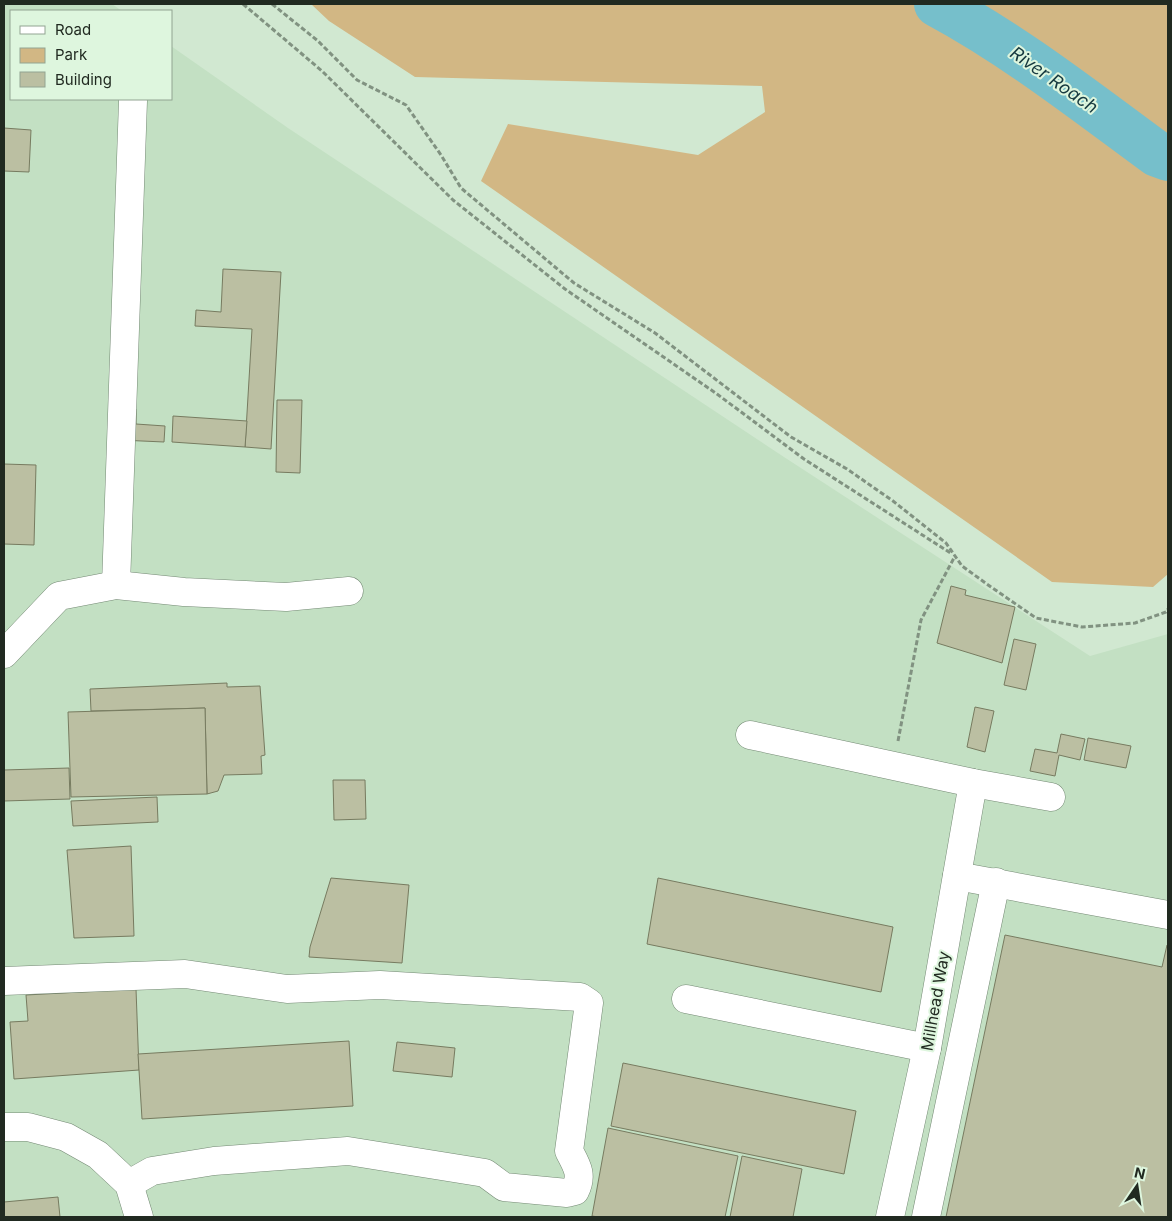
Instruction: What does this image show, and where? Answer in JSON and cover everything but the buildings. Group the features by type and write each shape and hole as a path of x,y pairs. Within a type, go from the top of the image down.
{"street":[{"path":"116,585 133,101"},
{"path":"4,654 59,596 116,585 184,592 286,597 349,591"},
{"path":"750,735 1051,797"},
{"name":"Millhead Way","path":"890,1217 927,1048 973,782"},
{"path":"957,876 1168,916"},
{"path":"926,1217 996,882"},
{"path":"4,981 185,974 287,990 380,985 580,997 589,1003 569,1150 579,1171 579,1184 575,1191 504,1187 485,1173 348,1151 214,1161 152,1171 129,1184"},
{"path":"686,999 927,1048"},
{"path":"4,1128 28,1127 66,1137 98,1155 129,1184 139,1217"}],"path":[{"path":"243,4 322,71 453,200 565,289 717,394 804,459 955,556"},
{"path":"272,4 318,41 356,80 406,105 441,155 460,188 574,283 655,333 791,438 847,469 885,496 946,543 962,566 1036,618 1082,627 1135,623 1166,612 1168,609"},
{"path":"907,768 896,748 921,620 955,556"}],"shaded area":[{"path":"4,4 112,4 121,10 10,10 10,100 172,100 172,47 288,128 784,457 1090,656 1168,634 1168,1217 4,1217"}],"green space":[{"path":"311,4 1168,4 1168,574 1153,587 1052,582 481,181 508,124 698,155 765,112 762,86 415,77 329,21"}],"waterway":[{"name":"River Roach","path":"937,4 1022,56 1157,154 1168,158"}]}
